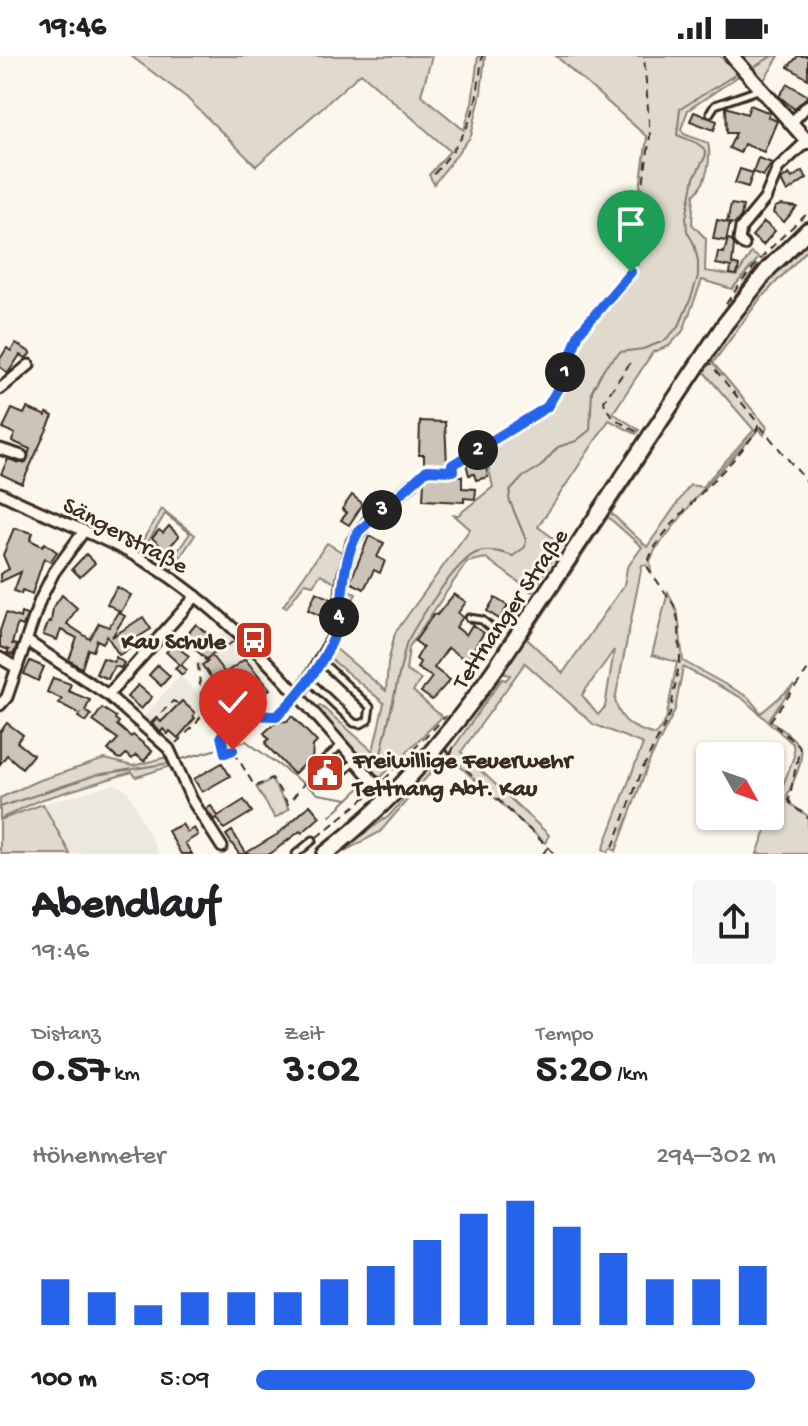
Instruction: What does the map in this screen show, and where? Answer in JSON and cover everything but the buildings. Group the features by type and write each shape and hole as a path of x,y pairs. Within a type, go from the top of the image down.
{"main road":[{"name":"Tettnanger Straße","path":"325,854 389,799 439,744 495,669 701,360 758,282 808,230"}],"street":[{"path":"732,56 808,142 778,168 765,199 741,228 739,240 744,245"},
{"path":"792,122 808,105"},
{"path":"0,389 29,365"},
{"path":"0,449 22,456"},
{"path":"298,697 337,630 343,577 352,542 368,521 413,483"},
{"name":"Sängerstraße","path":"0,493 147,563 196,596 241,635 389,799"},
{"path":"0,705 7,697 46,588 84,531"},
{"path":"108,695 196,596"},
{"path":"27,641 108,695 169,749 192,800 222,847"},
{"path":"0,658 17,668"}],"lane":[{"path":"710,113 715,105 762,89"},
{"path":"413,483 427,470 453,471 452,465 470,454"},
{"path":"469,618 482,620 495,631"},
{"path":"308,679 354,723 361,724 368,720 370,707 320,660"},
{"path":"315,769 341,745"},
{"path":"331,782 355,761"},
{"path":"296,854 313,840"}],"path":[{"path":"434,174 467,132 475,111 482,56"},
{"path":"470,454 547,407 560,385 579,333 637,265 640,207 650,136 644,56"},
{"path":"701,360 724,378 765,435 808,483"},
{"path":"630,363 604,401 606,410 640,433"},
{"path":"613,847 643,768 670,714 680,659 677,614 668,594 648,568 649,557 665,534 751,438 758,423"},
{"path":"181,739 203,713 198,665 211,654 219,654 241,635"},
{"path":"808,670 770,721 800,747 789,800 808,818"},
{"path":"203,713 277,716 298,697"},
{"path":"146,728 173,701 179,704"},
{"path":"241,715 221,736 223,748 225,753 233,750 255,787 272,778 288,804 315,769"},
{"path":"313,840 377,786 447,715"},
{"path":"439,744 555,854"},
{"path":"543,854 548,847"}],"shaded area":[{"path":"131,56 432,56 421,95 464,130 472,103 478,56 485,56 481,93 471,136 434,184 429,175 450,151 361,73 256,166 186,97"},
{"path":"556,56 720,56 740,75 688,110 681,129 684,134 708,143 708,164 702,185 694,195 692,224 706,239 705,271 737,276 751,253 759,258 732,289 702,280 683,331 669,346 653,352 613,413 639,430 636,434 609,420 538,527 562,544 532,592 486,558 467,562 409,647 406,671 421,679 413,691 442,717 380,778 314,709 320,705 373,751 384,703 327,656 345,590 356,594 345,615 335,648 386,691 395,633 470,529 454,515 493,487 484,448 549,407 558,394 571,361 572,342 632,269 636,258 637,211 647,137"},
{"path":"734,56 779,56 761,85"},
{"path":"808,238 808,249 760,299 713,363 767,427 764,435 759,429 704,488 655,550 650,561 651,572 646,565 642,565 615,700 625,720 641,730 655,735 666,720 677,662 652,655 668,592 678,614 683,661 748,697 761,713 794,685 769,719 791,737 800,751 799,768 787,796 789,803 808,816 808,854 757,854 766,830 784,830 784,782 794,756 793,744 742,698 683,667 675,710 649,762 616,851 603,849 643,744 593,724 525,663 461,752 549,835 545,843 454,761 442,770 436,766 380,832 339,854 337,852 389,816 402,801 407,788 442,748 449,754 502,679 506,680 510,675 505,674 505,666 709,357 764,283","holes":["704,372 754,430 702,487 690,485 647,547 611,513","608,517 642,547 627,568 624,585 563,673 527,639","614,650 605,707 598,715 582,695"]},
{"path":"757,266 761,271 646,434 642,432 705,337"},
{"path":"640,436 643,437 498,656 494,656"},
{"path":"162,509 195,535 170,572 166,569 190,533 165,514 141,554 136,551"},
{"path":"327,543 348,556 341,587 321,574 313,585 305,583 286,608 283,606"},
{"path":"228,626 266,666 224,701 194,664"},
{"path":"180,676 199,694 201,714 195,724 171,745 141,719"},
{"path":"167,757 171,766 136,777 132,772 40,800 0,819 0,798 37,781 105,759 133,766"},
{"path":"271,779 289,809 275,818 257,788"},
{"path":"115,784 127,790 159,854 70,854 43,804"},
{"path":"43,804 70,854 2,854 0,820"}],"waterway":[{"path":"751,69 772,56"},
{"path":"378,767 406,644 427,609 468,558 490,551 513,556 525,547 526,540 509,499 510,491 523,477 540,467 558,447 576,441 590,430 592,391 604,368 620,352 643,349 664,341 679,326 698,276 698,261 687,231 686,218 694,178 706,155 698,144 677,135 680,109 738,73"},
{"path":"182,759 246,741 318,794 348,799"},
{"path":"0,807 96,775 170,763"},
{"path":"330,816 363,785"}],"place":[{"name":"Kau Schule","path":"254,640"},
{"name":"Freiwillige Feuerwehr Tettnang Abt. Kau","path":"325,773"}],"route":[{"path":"233,750 225,753 221,736 241,715 277,716 298,697 330,643 337,630 343,577 352,542 359,531 427,470 453,471 452,465 547,407 560,385 579,333 631,272"}]}
